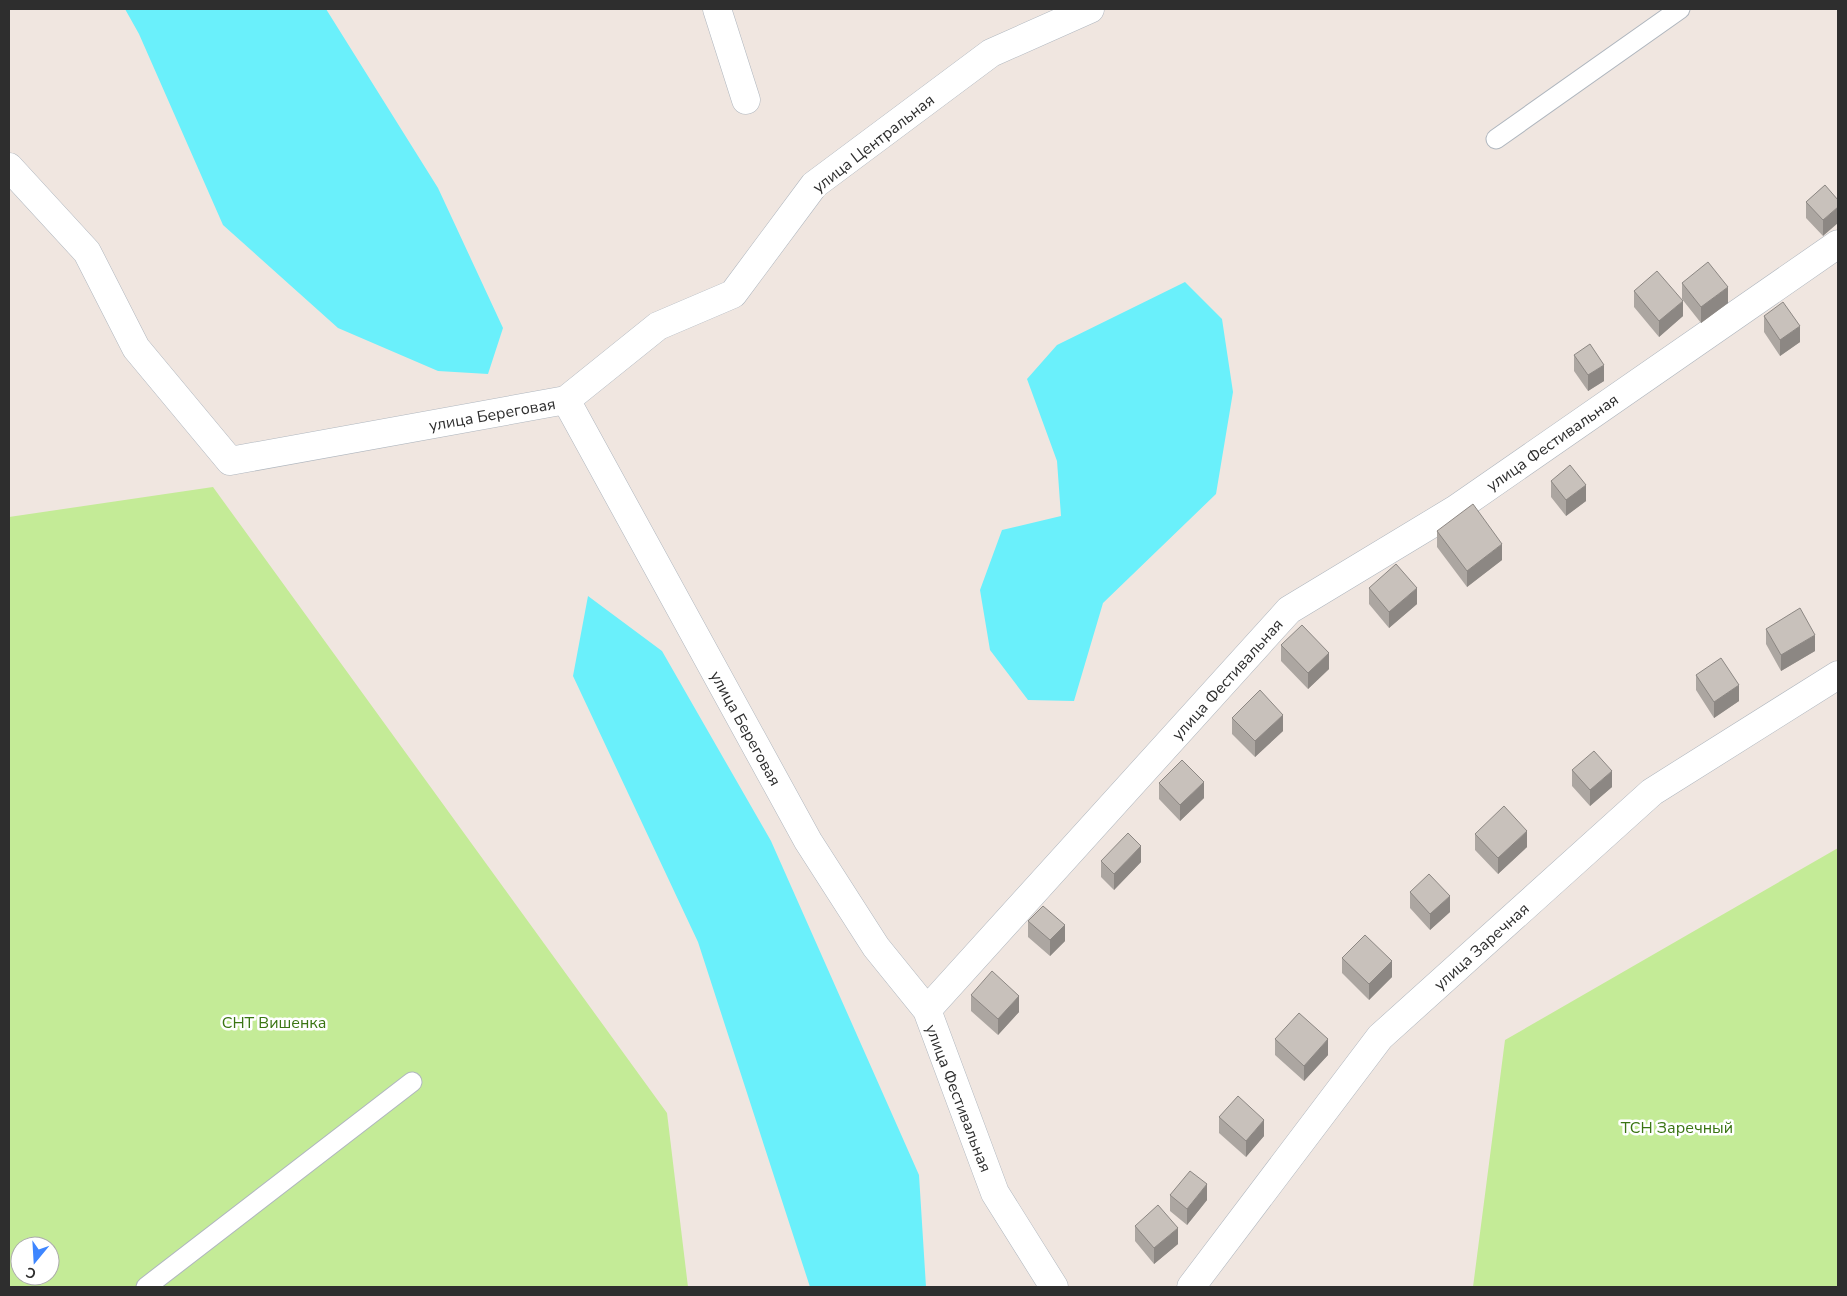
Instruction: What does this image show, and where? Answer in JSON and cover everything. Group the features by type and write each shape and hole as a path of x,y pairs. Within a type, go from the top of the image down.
{"street":[{"path":"717,9 746,100"},
{"name":"улица Центральная","path":"814,185 991,53"},
{"name":"улица Береговая","path":"9,167 87,252 136,348 230,461 566,400 808,841 876,947 927,1010"},
{"name":"улица Фестивальная","path":"1054,1287 995,1193 927,1010 1288,610 1456,509 1838,244"},
{"name":"улица Заречная","path":"1191,1287 1380,1037 1652,792 1838,675"}],"lane":[{"path":"991,53 1090,9"},
{"path":"1496,139 1680,9"},
{"path":"566,400 658,326 733,294 814,185"},
{"path":"146,1287 412,1082"}],"green space":[{"name":"СНТ Вишенка","path":"213,487 667,1113 688,1287 9,1287 9,517"},
{"name":"ТСН Заречный","path":"1838,848 1838,1287 1473,1287 1505,1040"}],"water":[{"path":"125,9 326,9 438,188 503,328 488,374 438,371 338,328 223,225 139,34"},
{"path":"1185,282 1222,319 1233,392 1216,494 1103,603 1074,701 1028,700 990,650 980,590 1002,530 1061,516 1057,461 1027,379 1057,345"},
{"path":"588,596 662,651 771,841 919,1175 926,1287 810,1287 698,942 573,676"}],"building":[{"path":"1825,185 1838,200 1838,207 1823,220 1806,202"},
{"path":"1708,262 1728,287 1701,307 1682,283"},
{"path":"1657,271 1683,301 1659,321 1634,291"},
{"path":"1783,302 1800,326 1780,340 1764,316"},
{"path":"1590,344 1604,365 1588,375 1574,355"},
{"path":"1570,465 1586,485 1566,500 1551,481"},
{"path":"1473,504 1502,544 1467,571 1437,531"},
{"path":"1396,564 1417,588 1389,612 1369,588"},
{"path":"1800,608 1815,635 1781,655 1766,629"},
{"path":"1302,625 1329,653 1308,673 1281,645"},
{"path":"1721,658 1739,685 1714,702 1696,675"},
{"path":"1260,690 1283,715 1255,741 1232,718"},
{"path":"1594,751 1612,771 1590,790 1572,770"},
{"path":"1182,760 1204,782 1180,805 1159,783"},
{"path":"1504,806 1527,831 1498,858 1475,834"},
{"path":"1128,833 1141,846 1114,874 1101,861"},
{"path":"1429,874 1450,896 1430,914 1410,892"},
{"path":"1043,906 1065,925 1050,940 1028,921"},
{"path":"1365,935 1392,961 1369,984 1342,958"},
{"path":"992,971 1019,996 998,1019 971,995"},
{"path":"1299,1013 1328,1039 1304,1066 1275,1039"},
{"path":"1238,1096 1264,1120 1246,1141 1219,1117"},
{"path":"1190,1171 1207,1184 1187,1209 1170,1195"},
{"path":"1158,1205 1178,1228 1154,1248 1135,1226"}]}
